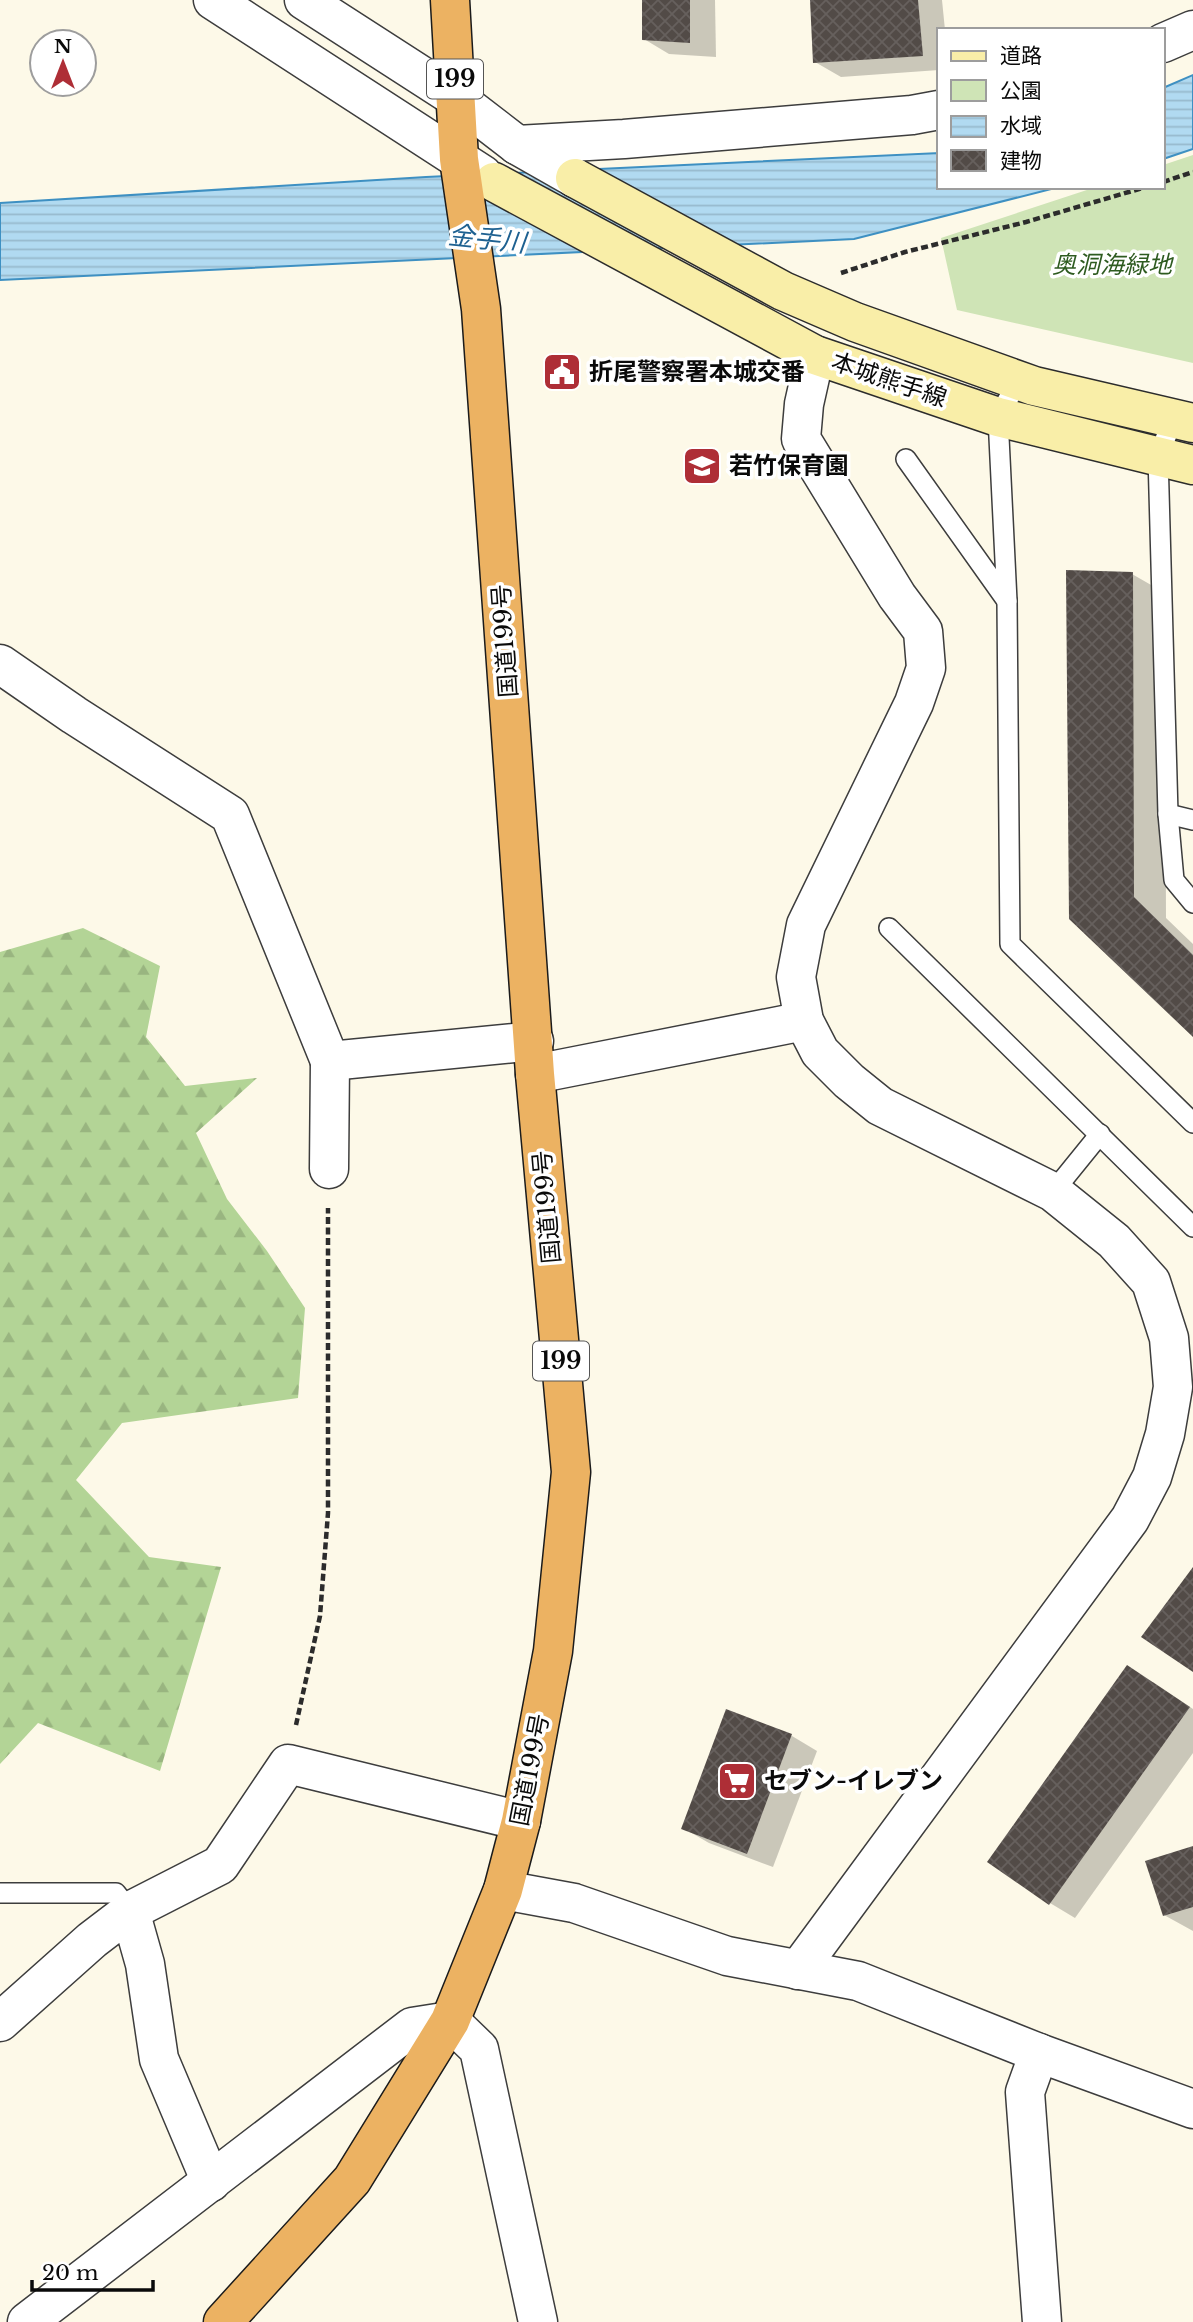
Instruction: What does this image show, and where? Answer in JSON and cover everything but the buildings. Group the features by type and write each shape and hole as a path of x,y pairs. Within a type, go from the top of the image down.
{"highway":[{"name":"国道199号","path":"223,2322 352,2180 450,2021 503,1890 521,1821 553,1651 571,1472 535,1057 481,309 459,159 450,0"}],"main road":[{"name":"本城熊手線","path":"575,178 783,291 855,322 1034,386 1183,420"},
{"name":"本城熊手線","path":"494,182 815,355 998,417 1175,461"}],"street":[{"path":"213,0 494,182"},
{"path":"304,0 456,98 517,145 575,178"},
{"path":"1165,42 1193,30"},
{"path":"517,145 871,119 937,110"},
{"path":"799,1970 1130,1519 1152,1477 1165,1434 1173,1387 1169,1338 1151,1282 1114,1241 1053,1192 880,1106 849,1081 820,1052 804,1021 796,977 806,925 914,703 926,668 923,631 897,596 801,439 804,404 815,355"},
{"path":"0,664 230,815 331,1061 329,1169"},
{"path":"331,1061 535,1057 804,1021"},
{"path":"0,2022 92,1940 130,1911 220,1865 288,1764 521,1821"},
{"path":"503,1890 574,1903 727,1956 858,1981 1039,2053 1189,2101"},
{"path":"130,1911 145,1964 159,2059 211,2182"},
{"path":"27,2322 412,2027 450,2021 479,2049 538,2322"},
{"path":"1039,2053 1025,2092 1042,2322"}],"lane":[{"path":"1019,380 998,417 1007,601 1010,944 1193,1123"},
{"path":"1183,420 1175,461 1168,814 1174,880 1193,903"},
{"path":"906,459 1007,601"},
{"path":"1168,814 1193,820"},
{"path":"889,928 1193,1227"},
{"path":"1053,1192 1100,1134"},
{"path":"0,1893 116,1893 130,1911"}],"path":[{"path":"1165,181 1193,172"},
{"path":"783,291 905,251 1026,222 1139,189"},
{"path":"288,1764 320,1616 328,1513 329,1169"}],"green space":[{"name":"奥洞海緑地","path":"1193,155 1193,363 957,310 941,238 1090,189 1165,189 1165,164"},
{"path":"83,928 160,966 146,1037 185,1086 257,1078 196,1133 227,1199 267,1251 305,1308 298,1398 122,1423 76,1480 149,1557 221,1567 160,1771 38,1723 0,1764 0,952"}],"water":[{"path":"1193,75 1193,149 1165,158 1165,87"},
{"name":"金手川","path":"937,153 937,189 1051,189 854,239 0,280 0,203 426,177"}],"place":[{"name":"折尾警察署本城交番","path":"562,372"},
{"name":"若竹保育園","path":"702,466"},
{"name":"セブン-イレブン","path":"737,1781"}]}
